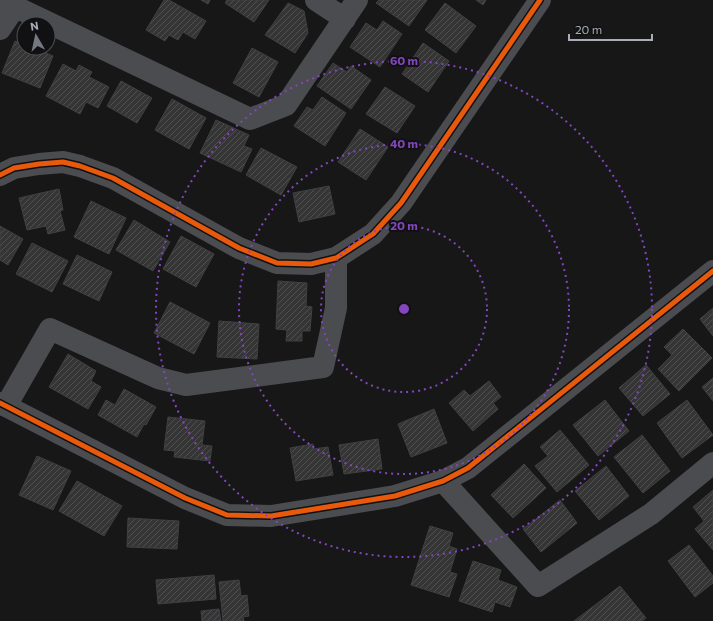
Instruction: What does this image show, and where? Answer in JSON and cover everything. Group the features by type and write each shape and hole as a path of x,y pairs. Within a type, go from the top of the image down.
{"street":[{"path":"316,0 345,20"},
{"path":"0,29 8,3 250,119 286,105 345,20 357,0"},
{"path":"0,175 14,168 38,164 62,162 80,166 112,178 239,248 277,263 311,264 336,258 373,234 401,203 540,0"},
{"path":"336,258 336,308 323,367 186,385 158,378 50,329 3,404 185,498 227,515 271,516 394,496 443,481 468,468 713,271"},
{"path":"443,481 538,586 651,514 713,463"}],"building":[{"path":"164,0 169,0 206,21 195,39 183,32 178,40 169,35 165,41 146,30"},
{"path":"201,0 210,0 208,4"},
{"path":"227,0 269,0 254,22 225,3"},
{"path":"379,0 427,0 409,26 376,3"},
{"path":"476,0 486,0 483,5"},
{"path":"288,3 304,11 308,33 295,53 265,35"},
{"path":"445,3 476,26 456,53 425,30"},
{"path":"383,21 402,34 380,67 350,47 366,23 377,30"},
{"path":"15,41 16,56 53,56 40,88 2,73"},
{"path":"423,43 449,61 428,92 402,74"},
{"path":"252,48 278,62 259,97 233,83"},
{"path":"333,63 347,72 351,66 371,80 351,109 317,86"},
{"path":"63,64 76,71 79,65 92,72 89,77 109,87 98,108 86,102 80,114 46,96"},
{"path":"121,81 152,98 137,123 107,106"},
{"path":"385,87 415,106 397,133 366,114"},
{"path":"322,97 346,113 325,146 294,126 307,107 313,110"},
{"path":"172,99 206,118 189,149 155,130"},
{"path":"216,120 249,135 244,146 252,149 241,172 200,153"},
{"path":"360,129 388,147 366,180 338,162"},
{"path":"261,148 297,167 281,195 246,175"},
{"path":"329,186 335,214 299,222 293,193"},
{"path":"59,189 63,210 60,211 65,230 48,234 46,226 27,230 19,198"},
{"path":"91,201 126,218 109,254 74,237"},
{"path":"134,220 170,242 153,271 116,250"},
{"path":"0,226 23,239 8,265 0,260"},
{"path":"181,236 214,254 196,287 163,269"},
{"path":"32,243 68,261 52,292 16,274"},
{"path":"77,255 112,272 99,301 63,284"},
{"path":"278,281 307,283 306,306 312,307 310,331 302,331 302,341 286,341 287,330 276,329"},
{"path":"170,302 210,323 194,354 154,333"},
{"path":"713,308 713,336 700,319"},
{"path":"219,321 259,324 257,359 217,357"},
{"path":"683,329 712,358 679,391 658,369 672,355 664,347"},
{"path":"68,354 96,371 91,381 101,387 88,409 49,387"},
{"path":"646,365 670,394 643,416 619,388"},
{"path":"713,378 713,401 702,387"},
{"path":"489,381 501,397 493,403 498,409 473,431 449,403 464,390 470,396"},
{"path":"124,389 156,407 137,437 98,415 106,400 115,405"},
{"path":"605,400 629,431 598,456 573,425"},
{"path":"687,400 713,435 682,458 657,423"},
{"path":"434,409 447,443 411,457 398,424"},
{"path":"168,417 205,421 202,445 212,446 210,461 174,457 175,451 164,450"},
{"path":"560,430 589,465 557,492 535,466 548,456 540,447"},
{"path":"642,435 670,471 643,493 614,457"},
{"path":"378,439 382,469 344,474 339,445"},
{"path":"313,444 313,449 328,447 333,475 296,481 290,448"},
{"path":"37,456 71,471 53,510 19,495"},
{"path":"524,464 546,488 513,518 491,495"},
{"path":"606,466 629,496 599,520 575,491"},
{"path":"77,481 122,506 104,536 59,511"},
{"path":"713,490 713,550 695,529 704,521 693,507"},
{"path":"560,500 577,523 541,552 523,529"},
{"path":"128,518 179,521 177,549 127,547"},
{"path":"430,526 453,533 449,546 457,549 450,572 457,574 449,597 411,585"},
{"path":"689,545 713,576 713,583 695,597 668,561"},
{"path":"473,561 501,570 498,580 517,587 510,607 495,602 492,612 459,601"},
{"path":"214,575 216,599 158,604 156,580"},
{"path":"239,580 241,596 247,595 249,616 243,617 244,621 223,621 219,582"},
{"path":"620,586 646,618 642,621 574,621"},
{"path":"219,609 221,621 202,621 201,611"}],"cycle path":[{"path":"0,175 14,168 39,164 63,162 80,166 113,178 239,248 277,263 311,264 336,258 373,234 401,203 540,0"},
{"path":"0,403 185,498 227,515 271,516 395,496 443,481 468,468 713,271"}]}
